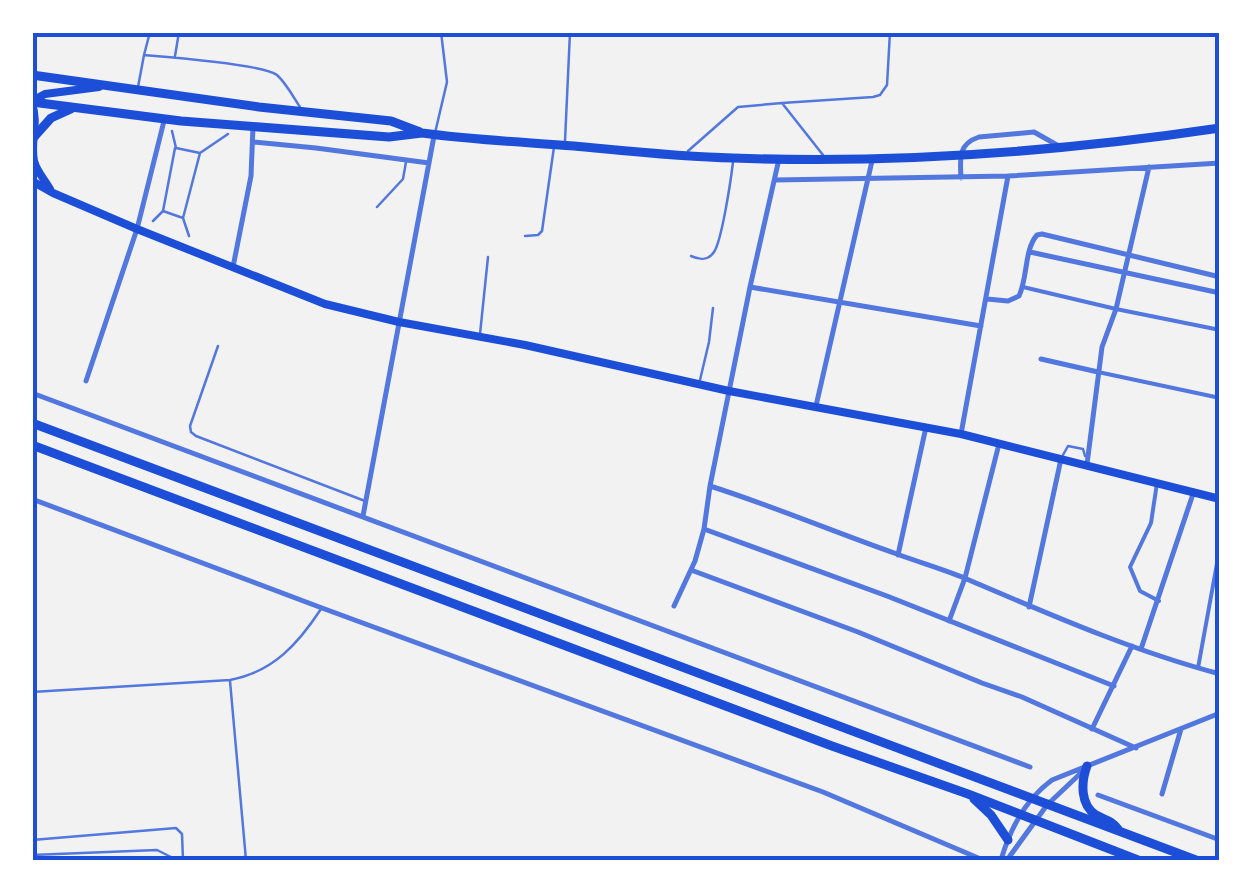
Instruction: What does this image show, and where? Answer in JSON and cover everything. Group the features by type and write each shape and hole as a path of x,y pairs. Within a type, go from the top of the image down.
{"main road":[{"path":"32,75 304,113 391,121 434,135 683,156 779,160 960,156 1068,148 1220,128"},
{"path":"32,102 45,94 104,86"},
{"path":"32,102 164,119 389,137 422,133"},
{"path":"32,102 36,114 33,154 53,193"},
{"path":"34,137 59,112 75,108"},
{"path":"32,181 312,300 729,391 1086,460 1220,499"},
{"path":"32,423 1196,860"},
{"path":"32,445 1138,860"},
{"path":"1087,766 1082,786 1088,806 1096,815 1111,820 1120,831"},
{"path":"968,794 991,815 1008,840"}],"street":[{"path":"86,381 138,229 164,119"},
{"path":"233,267 251,176 253,126"},
{"path":"961,178 960,156 966,144 979,136 1034,132 1068,148"},
{"path":"363,516 434,135"},
{"path":"253,142 429,163"},
{"path":"816,406 872,159"},
{"path":"674,606 704,529 750,287 779,160"},
{"path":"775,180 961,178 1219,165"},
{"path":"1086,460 1104,338 1116,310 1150,167"},
{"path":"961,434 1008,176"},
{"path":"987,299 1014,300 1020,296 1031,242 1037,234 1220,277"},
{"path":"1030,252 1220,294"},
{"path":"750,287 982,326"},
{"path":"1023,287 1220,330"},
{"path":"1040,358 1220,398"},
{"path":"32,393 1030,767"},
{"path":"898,555 926,427"},
{"path":"949,621 965,578 998,444"},
{"path":"1029,607 1061,458"},
{"path":"1158,483 1151,522 1130,566 1140,591 1159,601"},
{"path":"710,486 965,578 1132,646 1220,674"},
{"path":"1141,649 1194,491"},
{"path":"32,499 823,792 982,860"},
{"path":"704,529 888,596 1114,686"},
{"path":"1198,668 1220,547"},
{"path":"690,570 1022,696 1136,748"},
{"path":"1092,729 1132,646"},
{"path":"1004,860 1008,840 1030,798 1052,780 1220,712"},
{"path":"1162,794 1182,729"},
{"path":"1004,860 1047,804 1087,766"},
{"path":"1098,795 1220,840"}],"lane":[{"path":"137,91 150,32"},
{"path":"174,57 178,32"},
{"path":"434,135 447,82 441,32"},
{"path":"525,236 542,231 559,145 570,32"},
{"path":"683,156 738,107 880,95 887,85 890,32"},
{"path":"144,55 263,69 277,75 304,113"},
{"path":"782,103 828,160"},
{"path":"153,221 163,211 175,147 172,132"},
{"path":"189,236 184,218 200,153 228,134"},
{"path":"175,147 200,153"},
{"path":"691,256 704,259 714,251 733,158"},
{"path":"377,207 403,179 406,160"},
{"path":"163,211 184,218"},
{"path":"479,336 488,256"},
{"path":"699,384 713,308"},
{"path":"218,346 191,432 366,501"},
{"path":"1061,458 1068,446 1083,448 1086,460"},
{"path":"32,692 230,680 260,672 297,642 322,608"},
{"path":"230,680 246,858 233,860"},
{"path":"32,840 176,828 182,834 180,860 158,850 32,854"}]}
